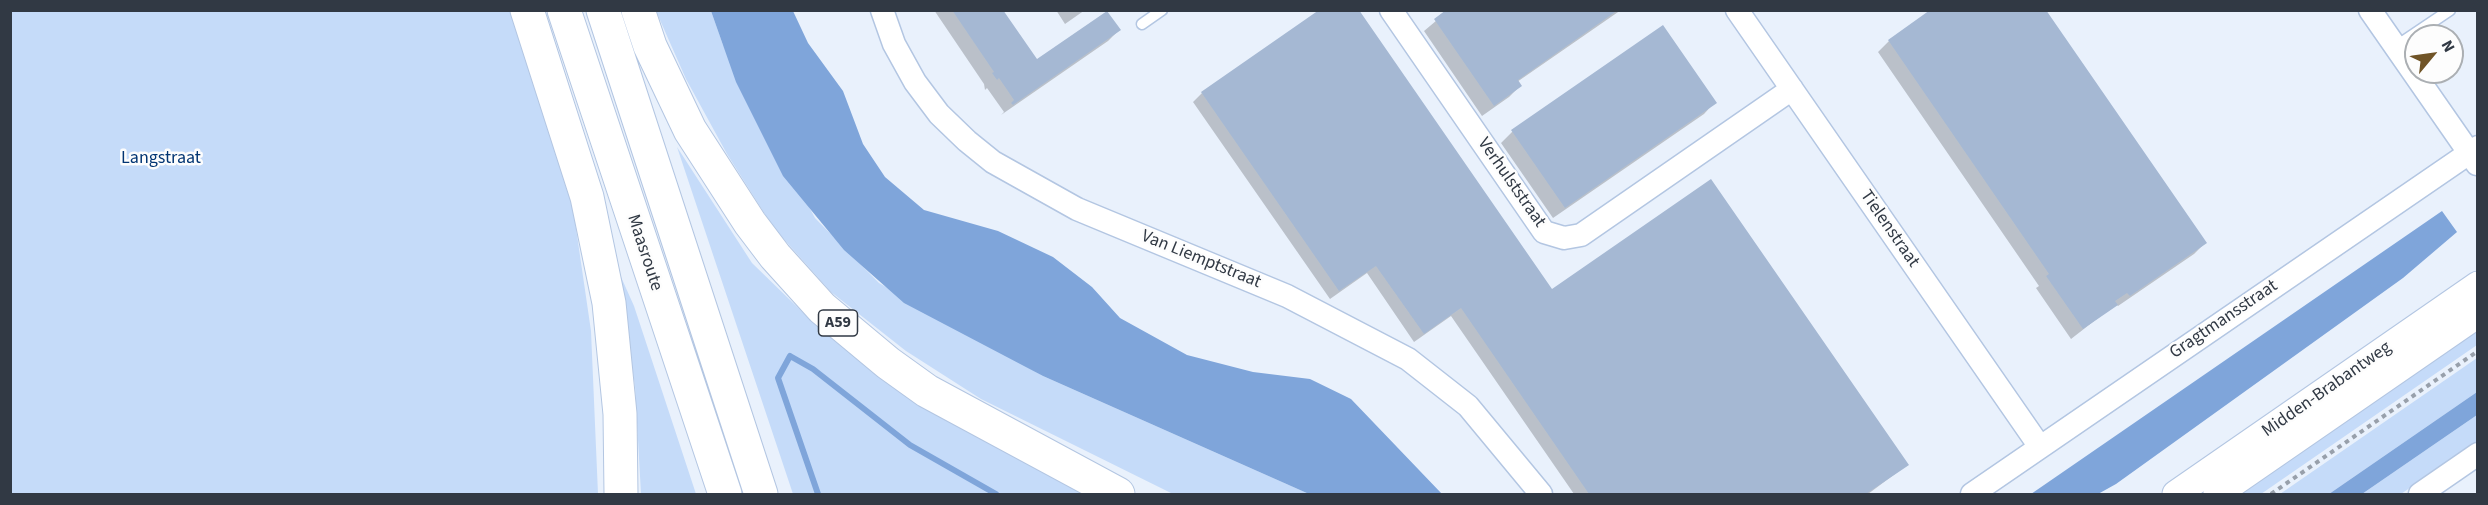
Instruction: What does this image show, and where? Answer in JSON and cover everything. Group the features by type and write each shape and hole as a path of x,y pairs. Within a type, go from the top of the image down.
{"highway":[{"path":"527,10 587,197 609,303 620,414 621,495"},
{"name":"Maasroute","path":"564,10 725,495"},
{"name":"Maasroute","path":"603,10 761,495"},
{"name":"A59","path":"638,10 650,46 690,130 750,223 800,284 845,329 927,390 1118,495"},
{"name":"A59","path":"1088,477 1137,495"}],"street":[{"name":"Van Liemptstraat","path":"882,10 894,44 915,82 939,114 993,162 1077,209 1287,296 1408,359 1468,406 1541,495"},
{"name":"Verhulststraat","path":"1391,10 1544,232 1564,238 1581,235 1792,89"},
{"name":"Tielenstraat","path":"1737,10 2040,447"},
{"path":"2370,10 2475,155"},
{"name":"Gragtmansstraat","path":"1972,495 2475,155"},
{"name":"Midden-Brabantweg","path":"2176,495 2478,285"},
{"name":"Midden-Brabantweg","path":"2217,495 2478,314"},
{"path":"2420,495 2478,454"}],"lane":[{"path":"1142,24 1162,10"},
{"path":"2395,47 2450,10"}],"path":[{"path":"2271,495 2478,351"}],"green space":[{"name":"Langstraat","path":"10,11 524,11 572,201 591,331 598,494 11,494"},
{"path":"656,11 711,11 723,45 815,218 879,283 1043,376 1309,494 1173,494 981,399 906,351 831,292 773,227 727,154 686,79"},
{"path":"677,147 752,263 822,331 935,414 1085,494 793,494"},
{"path":"617,268 634,306 696,494 641,494 635,386"},
{"path":"2477,322 2477,345 2261,494 2228,494"},
{"path":"2477,358 2477,392 2329,494 2280,494"},
{"path":"2477,415 2477,441 2401,494 2362,494"}],"water":[{"path":"711,11 793,11 808,43 843,91 863,144 885,177 924,210 998,231 1053,257 1092,287 1120,318 1187,355 1253,372 1310,379 1351,399 1442,494 1309,494 1043,376 904,303 844,250 783,176 736,82"},
{"path":"2442,211 2457,232 2403,278 2116,484 2098,494 2031,494"},
{"path":"2477,392 2477,415 2362,494 2329,494"}],"building":[{"path":"952,10 1003,10 1037,59 1107,11 1121,30 1013,105 1011,103 1014,100 999,78 997,80 992,73 994,72"},
{"path":"1319,10 1359,10 1552,289 1711,179 1909,465 1866,494 1589,494 1461,308 1424,334 1376,266 1339,291 1201,92"},
{"path":"1446,10 1618,10 1518,80 1522,86 1494,106 1434,19"},
{"path":"1930,10 2046,10 2207,243 2130,296 2127,293 2115,301 2118,305 2083,329 2046,276 2049,274 1888,40"},
{"path":"1663,25 1717,103 1565,208 1511,130"}],"waterway":[{"path":"818,494 778,378 790,356 813,369 910,445 996,494"}]}
